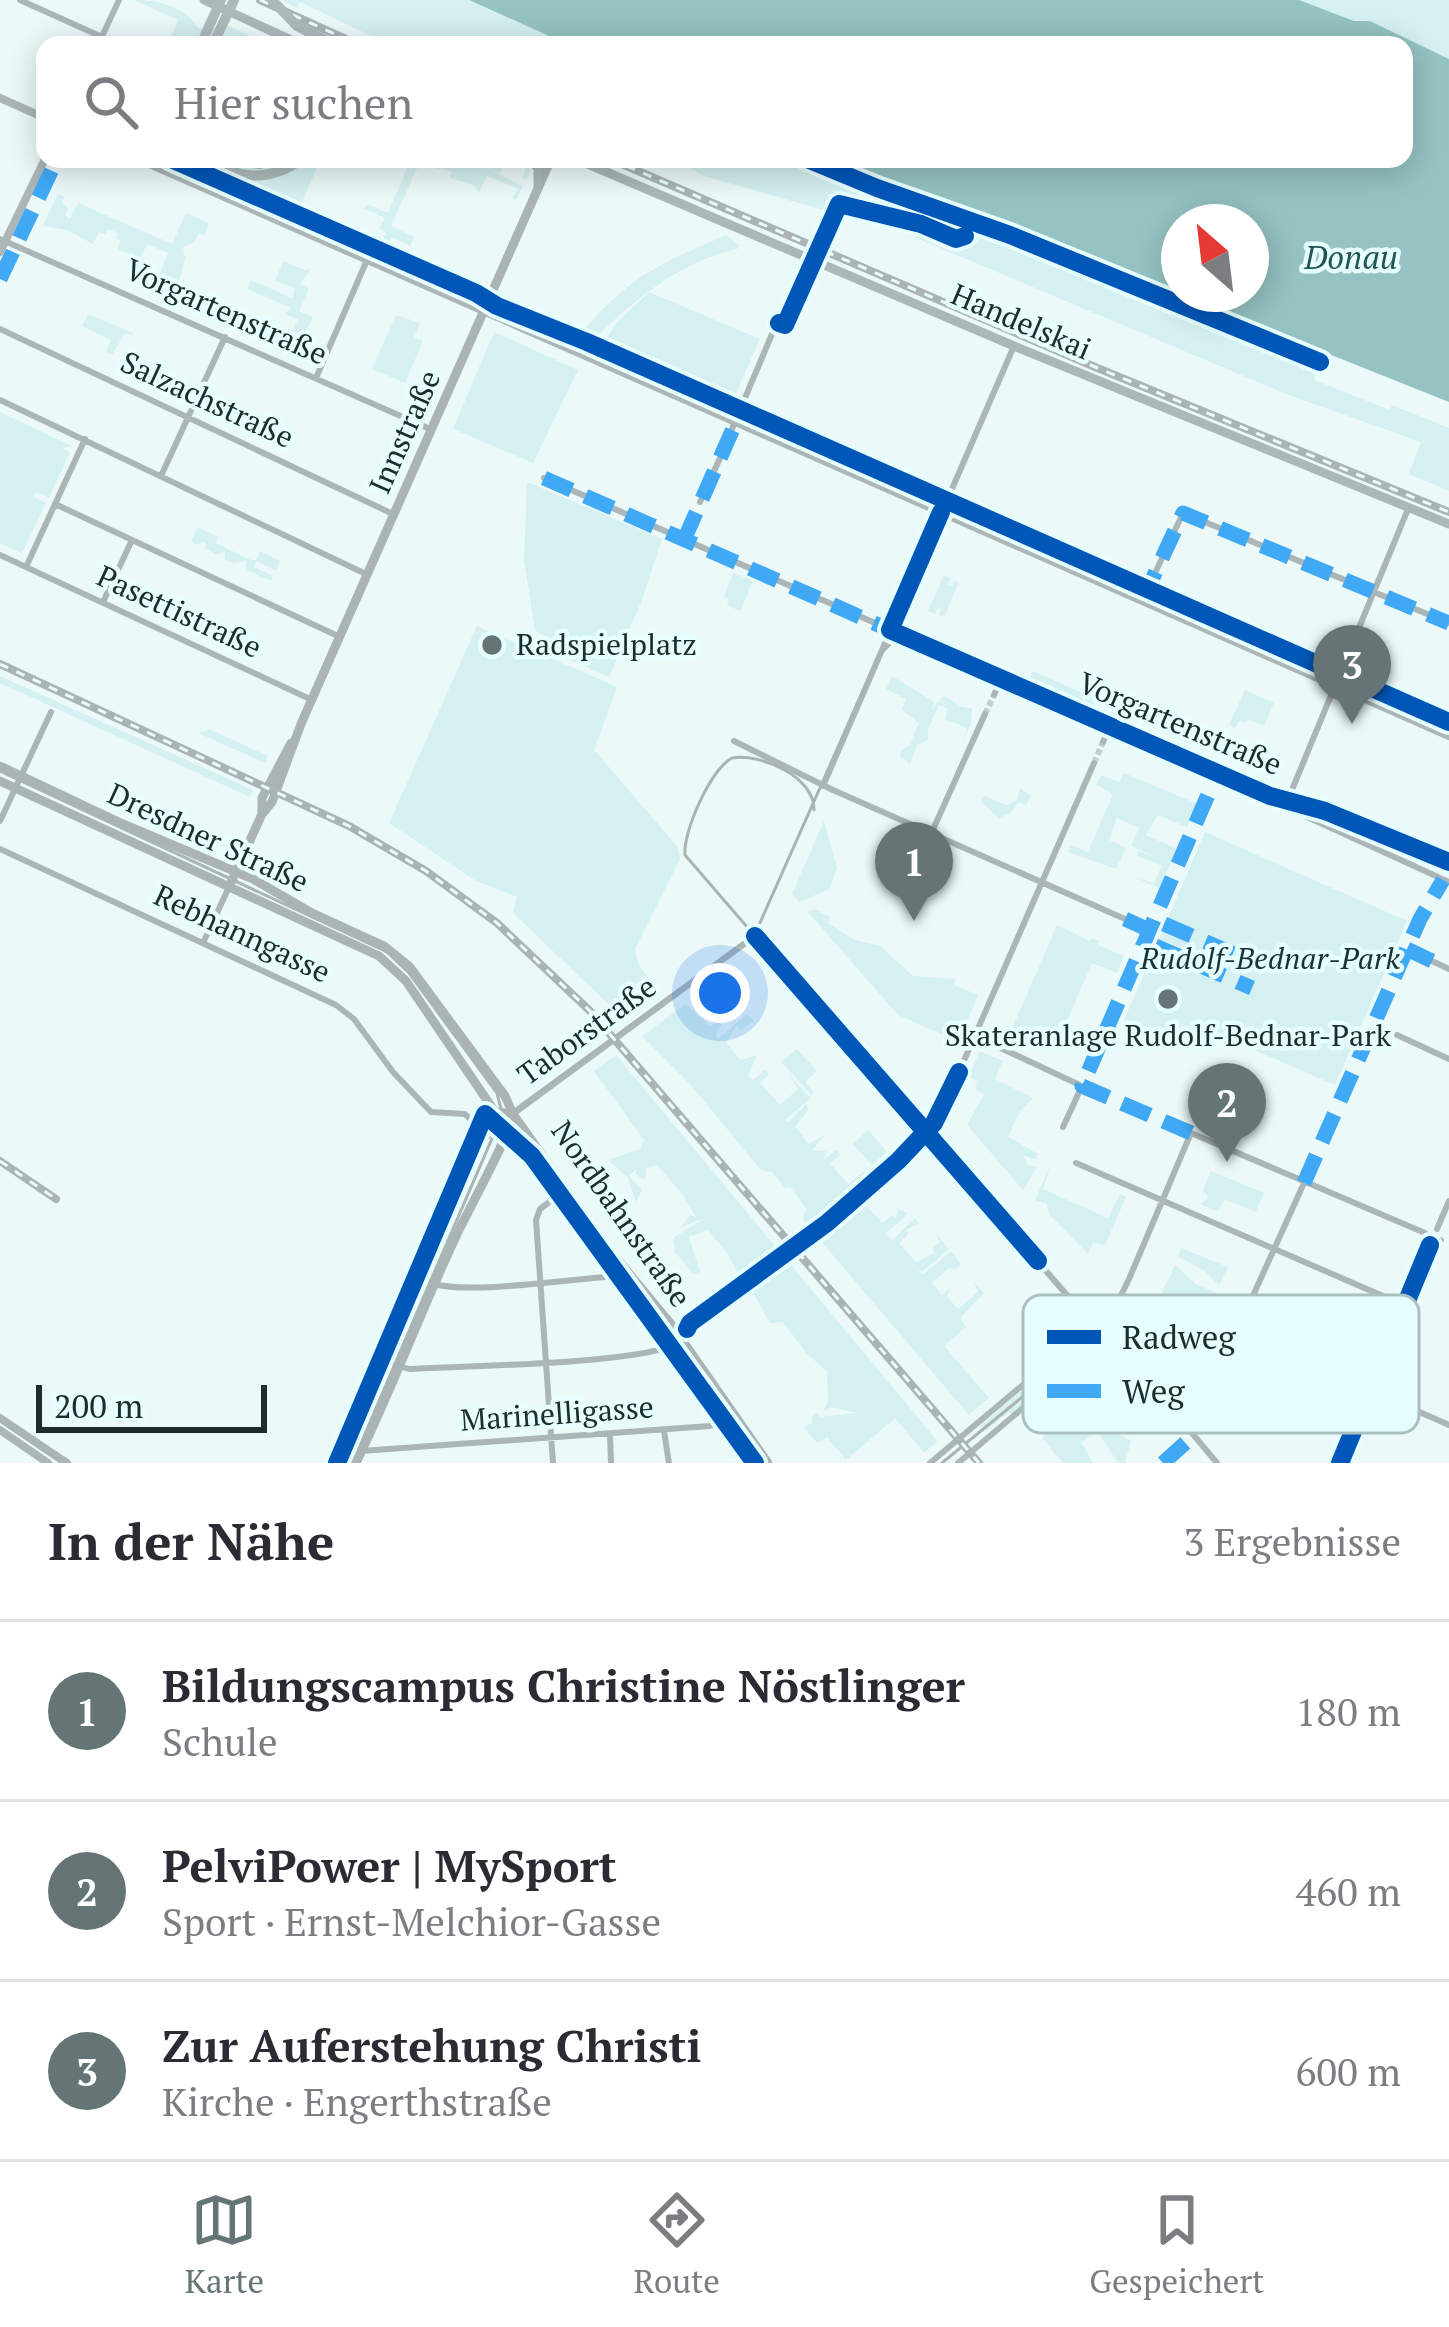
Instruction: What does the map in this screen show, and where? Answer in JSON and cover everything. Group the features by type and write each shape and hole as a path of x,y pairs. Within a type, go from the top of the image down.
{"highway":[{"path":"210,36 221,0"},
{"path":"212,36 234,0"},
{"path":"272,0 297,26 317,36"},
{"path":"275,33 278,36"},
{"path":"221,168 248,176 285,168"}],"main road":[{"path":"204,0 282,36"},
{"path":"538,168 538,189"},
{"name":"Innstraße","path":"229,887 279,786 312,700 547,168"},
{"name":"Handelskai","path":"597,168 1449,524"},
{"name":"Dresdner Straße","path":"0,766 237,872 392,958"},
{"name":"Dresdner Straße","path":"0,781 392,958"},
{"path":"392,958 496,1112"},
{"name":"Nordbahnstraße","path":"392,958 457,1029 512,1114 671,1324 768,1463"},
{"name":"Nordbahnstraße","path":"496,1112 512,1114"},
{"name":"Taborstraße","path":"356,1463 356,1450 496,1112"},
{"name":"Taborstraße","path":"429,1283 510,1132 512,1114"},
{"name":"Nordbahnstraße","path":"644,1292 672,1347 702,1371"},
{"name":"Taborstraße","path":"343,1463 370,1433 394,1365"}],"street":[{"path":"20,0 90,36"},
{"path":"102,36 119,0"},
{"path":"0,98 36,114"},
{"path":"0,252 40,168"},
{"path":"158,168 1449,736"},
{"name":"Vorgartenstraße","path":"3,240 433,430"},
{"path":"726,443 805,256"},
{"path":"316,378 368,260"},
{"name":"Salzachstraße","path":"0,329 394,515"},
{"path":"161,476 225,338"},
{"path":"824,786 1014,346"},
{"path":"0,400 368,575"},
{"path":"26,566 85,440"},
{"path":"700,502 720,458"},
{"name":"Vorgartenstraße","path":"544,478 1287,802 1306,816 1449,882"},
{"path":"55,504 340,638"},
{"path":"1287,802 1408,509"},
{"path":"1142,599 1181,514 1449,623"},
{"path":"684,540 694,517"},
{"path":"103,602 132,540"},
{"name":"Pasettistraße","path":"0,555 312,700"},
{"path":"994,695 1001,679"},
{"path":"0,821 51,712"},
{"path":"932,834 986,714"},
{"path":"1103,742 1110,727"},
{"path":"734,741 824,786 1125,919"},
{"path":"958,1072 1094,763"},
{"name":"Vorgartenstraße","path":"1287,802 1325,811 1449,862"},
{"name":"Rebhanngasse","path":"0,849 344,1009 425,1106 436,1114 465,1114 483,1129 486,1138"},
{"name":"Innstraße","path":"203,943 229,887"},
{"name":"Taborstraße","path":"512,1114 754,936 1067,1295"},
{"path":"1432,961 1449,969"},
{"path":"1397,1035 1449,1059"},
{"path":"975,1036 1082,1085 1063,1126"},
{"path":"1120,1295 1191,1133 1425,1233 1437,1229 1449,1202"},
{"path":"1076,1163 1381,1295"},
{"path":"1254,1295 1304,1183"},
{"path":"553,1463 536,1216 567,1189"},
{"name":"Nordbahnstraße","path":"555,1198 672,1347 750,1463"},
{"path":"1430,1245 1445,1242 1437,1229"},
{"path":"1410,1295 1430,1245 1425,1233"},
{"path":"429,1283 445,1287 605,1277 622,1264"},
{"path":"394,1365 545,1361 672,1347"},
{"path":"930,1463 1023,1385"},
{"path":"958,1463 1023,1408"},
{"path":"1419,1412 1449,1425"},
{"name":"Marinelligasse","path":"356,1450 664,1430 719,1421 730,1413"},
{"path":"0,1418 67,1463"},
{"path":"0,1430 48,1463"},
{"path":"664,1430 669,1463"},
{"path":"370,1433 384,1451"},
{"path":"1192,1433 1217,1463"},
{"path":"1340,1463 1352,1433"},
{"path":"610,1434 611,1463"}],"green space":[{"path":"134,0 170,6 198,28 229,26 251,36 171,36 178,20"},
{"path":"281,0 468,0 549,36 371,36 300,2 297,8"},
{"path":"1299,0 1449,0 1449,59 1413,42 1413,36 1401,36 1370,21 1354,21"},
{"path":"200,168 317,168 298,211"},
{"path":"407,168 417,168 391,226 414,237 410,246 392,237 386,250 380,247 386,233 379,228 385,218 364,208 367,204 388,213"},
{"path":"436,168 502,168 500,173 489,169 523,186 516,200 512,198 518,189 487,176 479,193 474,185 450,178 452,172"},
{"path":"689,168 850,168 1161,288 1161,312 1219,312 1322,354 1314,380 1449,428 1449,491 1409,474 1421,442 1286,394 905,233"},
{"path":"58,194 65,197 65,215 70,218 78,203 172,244 186,213 209,223 204,235 199,233 183,247 179,282 160,273 168,253 147,244 140,259 118,249 118,233 108,229 105,234 99,232 93,244 67,230 43,226"},
{"path":"726,235 739,245 737,249 676,273 593,340 580,334 614,298 647,274"},
{"path":"283,261 311,269 300,284 309,289 299,311 313,317 304,337 293,331 298,319 285,314 291,308 247,289 251,280 292,298 295,289 275,280"},
{"path":"649,292 760,339 732,402 601,344"},
{"path":"88,314 133,333 125,333 112,355 106,352 111,340 82,326"},
{"path":"396,315 420,323 414,337 423,341 405,383 372,369"},
{"path":"494,332 578,370 533,463 453,429"},
{"path":"0,412 72,446 62,448 70,452 49,498 36,492 33,496 46,503 22,553 0,543"},
{"path":"527,482 662,539 609,677 548,650 544,636 535,630 524,560"},
{"path":"198,527 218,537 216,543 251,560 260,551 280,561 276,570 256,561 254,567 273,576 271,581 247,570 246,560 234,563 225,559 225,551 217,555 205,548 205,541 191,542"},
{"path":"733,573 753,581 740,611 727,605 729,599 724,597"},
{"path":"944,575 950,578 948,585 959,582 944,617 939,615 941,609 935,614 928,611"},
{"path":"477,626 617,687 594,750 677,846 680,859 635,949 639,966 661,993 624,1019 513,913 517,897 476,881 389,823"},
{"path":"1033,671 1098,700 1095,707 1030,679"},
{"path":"0,676 253,790 250,797 0,683"},
{"path":"892,676 934,702 932,710 938,701 947,705 939,700 945,696 972,708 971,723 965,721 971,724 963,741 967,728 945,719 948,709 939,705 928,740 917,745 910,764 900,757 919,723 902,710 906,699 886,689"},
{"path":"1245,690 1274,703 1264,726 1248,719 1235,728 1229,725"},
{"path":"209,729 268,756 265,763 198,733"},
{"path":"1124,773 1198,804 1187,827 1158,815 1146,835 1177,849 1159,888 1134,877 1154,883 1162,866 1137,855 1139,851 1158,858 1131,846 1139,828 1117,818 1109,840 1126,848 1116,869 1068,852 1070,845 1088,852 1113,794 1096,785 1101,775 1119,782"},
{"path":"1020,788 1031,796 1026,805 1018,802 1011,813 999,818 981,802 984,796 1007,805 1017,800"},
{"path":"824,821 837,868 829,889 800,902 792,894"},
{"name":"Rudolf-Bednar-Park","path":"1205,832 1407,921 1335,1085 1199,1026 1188,1048 1173,1042 1181,1018 1170,1041 1124,1020"},
{"path":"814,909 855,940 880,946 913,976 956,979 954,985 978,995 959,1042 898,1015 807,911"},
{"path":"1057,925 1124,956 1117,973 1092,963 1062,1032 1038,1026 1030,1046 1008,1038"},
{"path":"686,1004 710,1026 718,1020 722,1025 716,1031 717,1040 747,1014 754,1021 740,1030 736,1026 726,1043 741,1060 757,1055 748,1076 753,1080 765,1070 769,1074 760,1083 780,1105 798,1089 787,1072 810,1098 786,1120 806,1104 809,1109 795,1127 809,1144 825,1135 812,1150 826,1151 823,1161 836,1150 840,1155 830,1163 848,1184 869,1168 848,1190 872,1171 849,1191 852,1194 870,1182 854,1196 856,1200 882,1182 864,1202 882,1223 892,1215 895,1218 899,1209 908,1214 886,1233 892,1241 915,1218 919,1223 906,1230 909,1234 899,1243 916,1262 935,1253 932,1249 940,1242 936,1234 949,1249 922,1272 917,1269 923,1275 951,1251 961,1264 932,1283 942,1295 950,1289 947,1296 958,1309 978,1292 974,1282 984,1293 960,1318 966,1327 944,1346 989,1398 969,1415 802,1219 807,1210 790,1187 785,1188 772,1172 761,1170 691,1085 642,1036"},
{"path":"797,1049 817,1071 805,1082 814,1092 811,1095 782,1062"},
{"path":"980,1051 1003,1061 995,1079 1033,1098 1020,1111 1008,1137 1038,1154 1036,1160 1023,1155 1036,1168 1023,1190 967,1125 984,1094 975,1089 977,1081 968,1077"},
{"path":"616,1055 929,1431 937,1442 924,1453 895,1418 846,1460 827,1437 817,1443 804,1427 817,1413 820,1417 857,1413 831,1407 824,1410 827,1371 783,1322 770,1323 752,1283 694,1325 750,1280 742,1281 708,1230 689,1237 700,1272 694,1274 675,1252 673,1238 703,1219 681,1227 691,1215 696,1218 657,1165 646,1168 645,1181 636,1174 637,1169 629,1176 642,1190 636,1202 628,1178 608,1160 640,1149 644,1140 594,1071"},
{"path":"868,1130 887,1152 872,1165 853,1144"},
{"path":"1051,1164 1043,1189 1108,1218 1120,1194 1126,1197 1105,1245 1093,1243 1088,1254 1049,1214 1047,1204 1035,1200"},
{"path":"1211,1171 1264,1193 1256,1212 1225,1199 1218,1212 1200,1204 1208,1198 1203,1190"},
{"path":"1181,1248 1228,1267 1219,1285 1205,1271 1178,1257"},
{"path":"1175,1265 1196,1284 1216,1293 1215,1295 1161,1295"},
{"path":"1023,1389 1023,1406 986,1431 979,1427"},
{"path":"1048,1433 1096,1433 1081,1442 1093,1463 1063,1463 1042,1438"},
{"path":"1099,1433 1118,1433 1131,1441 1125,1463 1118,1463"}],"water":[{"name":"Donau","path":"469,0 1299,0 1354,21 1370,21 1401,36 549,36"},
{"name":"Donau","path":"1413,42 1449,59 1449,402 1223,312 1269,312 1269,204 1161,204 1161,287 850,168 1413,168"}],"tunnel":[{"path":"985,714 994,695"},
{"path":"1094,763 1103,742"}],"tram line":[{"path":"489,1137 509,1114 755,934 879,655 896,639 919,641 1449,869"},
{"path":"497,644 498,640"},
{"path":"814,810 806,787 784,770 757,759 732,758 700,802 685,855 1065,1295"},
{"path":"0,771 387,952 409,973 497,1093 501,1109 497,1127 352,1463"},
{"path":"942,1463 1023,1396"},
{"path":"0,1421 62,1463"}],"railway":[{"path":"260,0 339,36"},
{"path":"631,168 1449,512"},
{"path":"0,664 349,826 426,871 497,923 589,1010 979,1463"},
{"path":"0,1161 56,1199"}],"marked path":[{"path":"0,279 53,168"},
{"path":"684,540 736,422"},
{"path":"544,478 890,630"},
{"path":"1143,599 1183,513 1449,623"},
{"path":"1191,1133 1082,1086 1217,774"},
{"path":"1304,1183 1420,919 1443,880"},
{"path":"1125,919 1149,930"},
{"path":"1164,924 1262,966"},
{"path":"1155,946 1252,988"},
{"path":"1407,949 1432,961"},
{"path":"1163,1463 1194,1433"}],"cycle path":[{"path":"191,168 1449,722"},
{"path":"829,168 1010,235 1320,362"},
{"path":"779,323 785,325 839,204 921,224 956,239 965,236"},
{"path":"941,512 890,630 1270,796 1325,811 1449,862"},
{"path":"755,936 1038,1261"},
{"path":"687,1329 827,1223 898,1161 934,1123 959,1072"},
{"path":"337,1463 485,1114 532,1156 755,1463"},
{"path":"1409,1295 1430,1245"},
{"path":"1340,1463 1352,1433"}],"place":[{"name":"Radspielplatz","path":"492,645"},
{"name":"Zur Auferstehung Christi","path":"1352,724"},
{"name":"Bildungscampus Christine Nöstlinger","path":"914,921"},
{"name":"Skateranlage Rudolf-Bednar-Park","path":"1168,999"},
{"name":"PelviPower | MySport","path":"1227,1162"}]}
